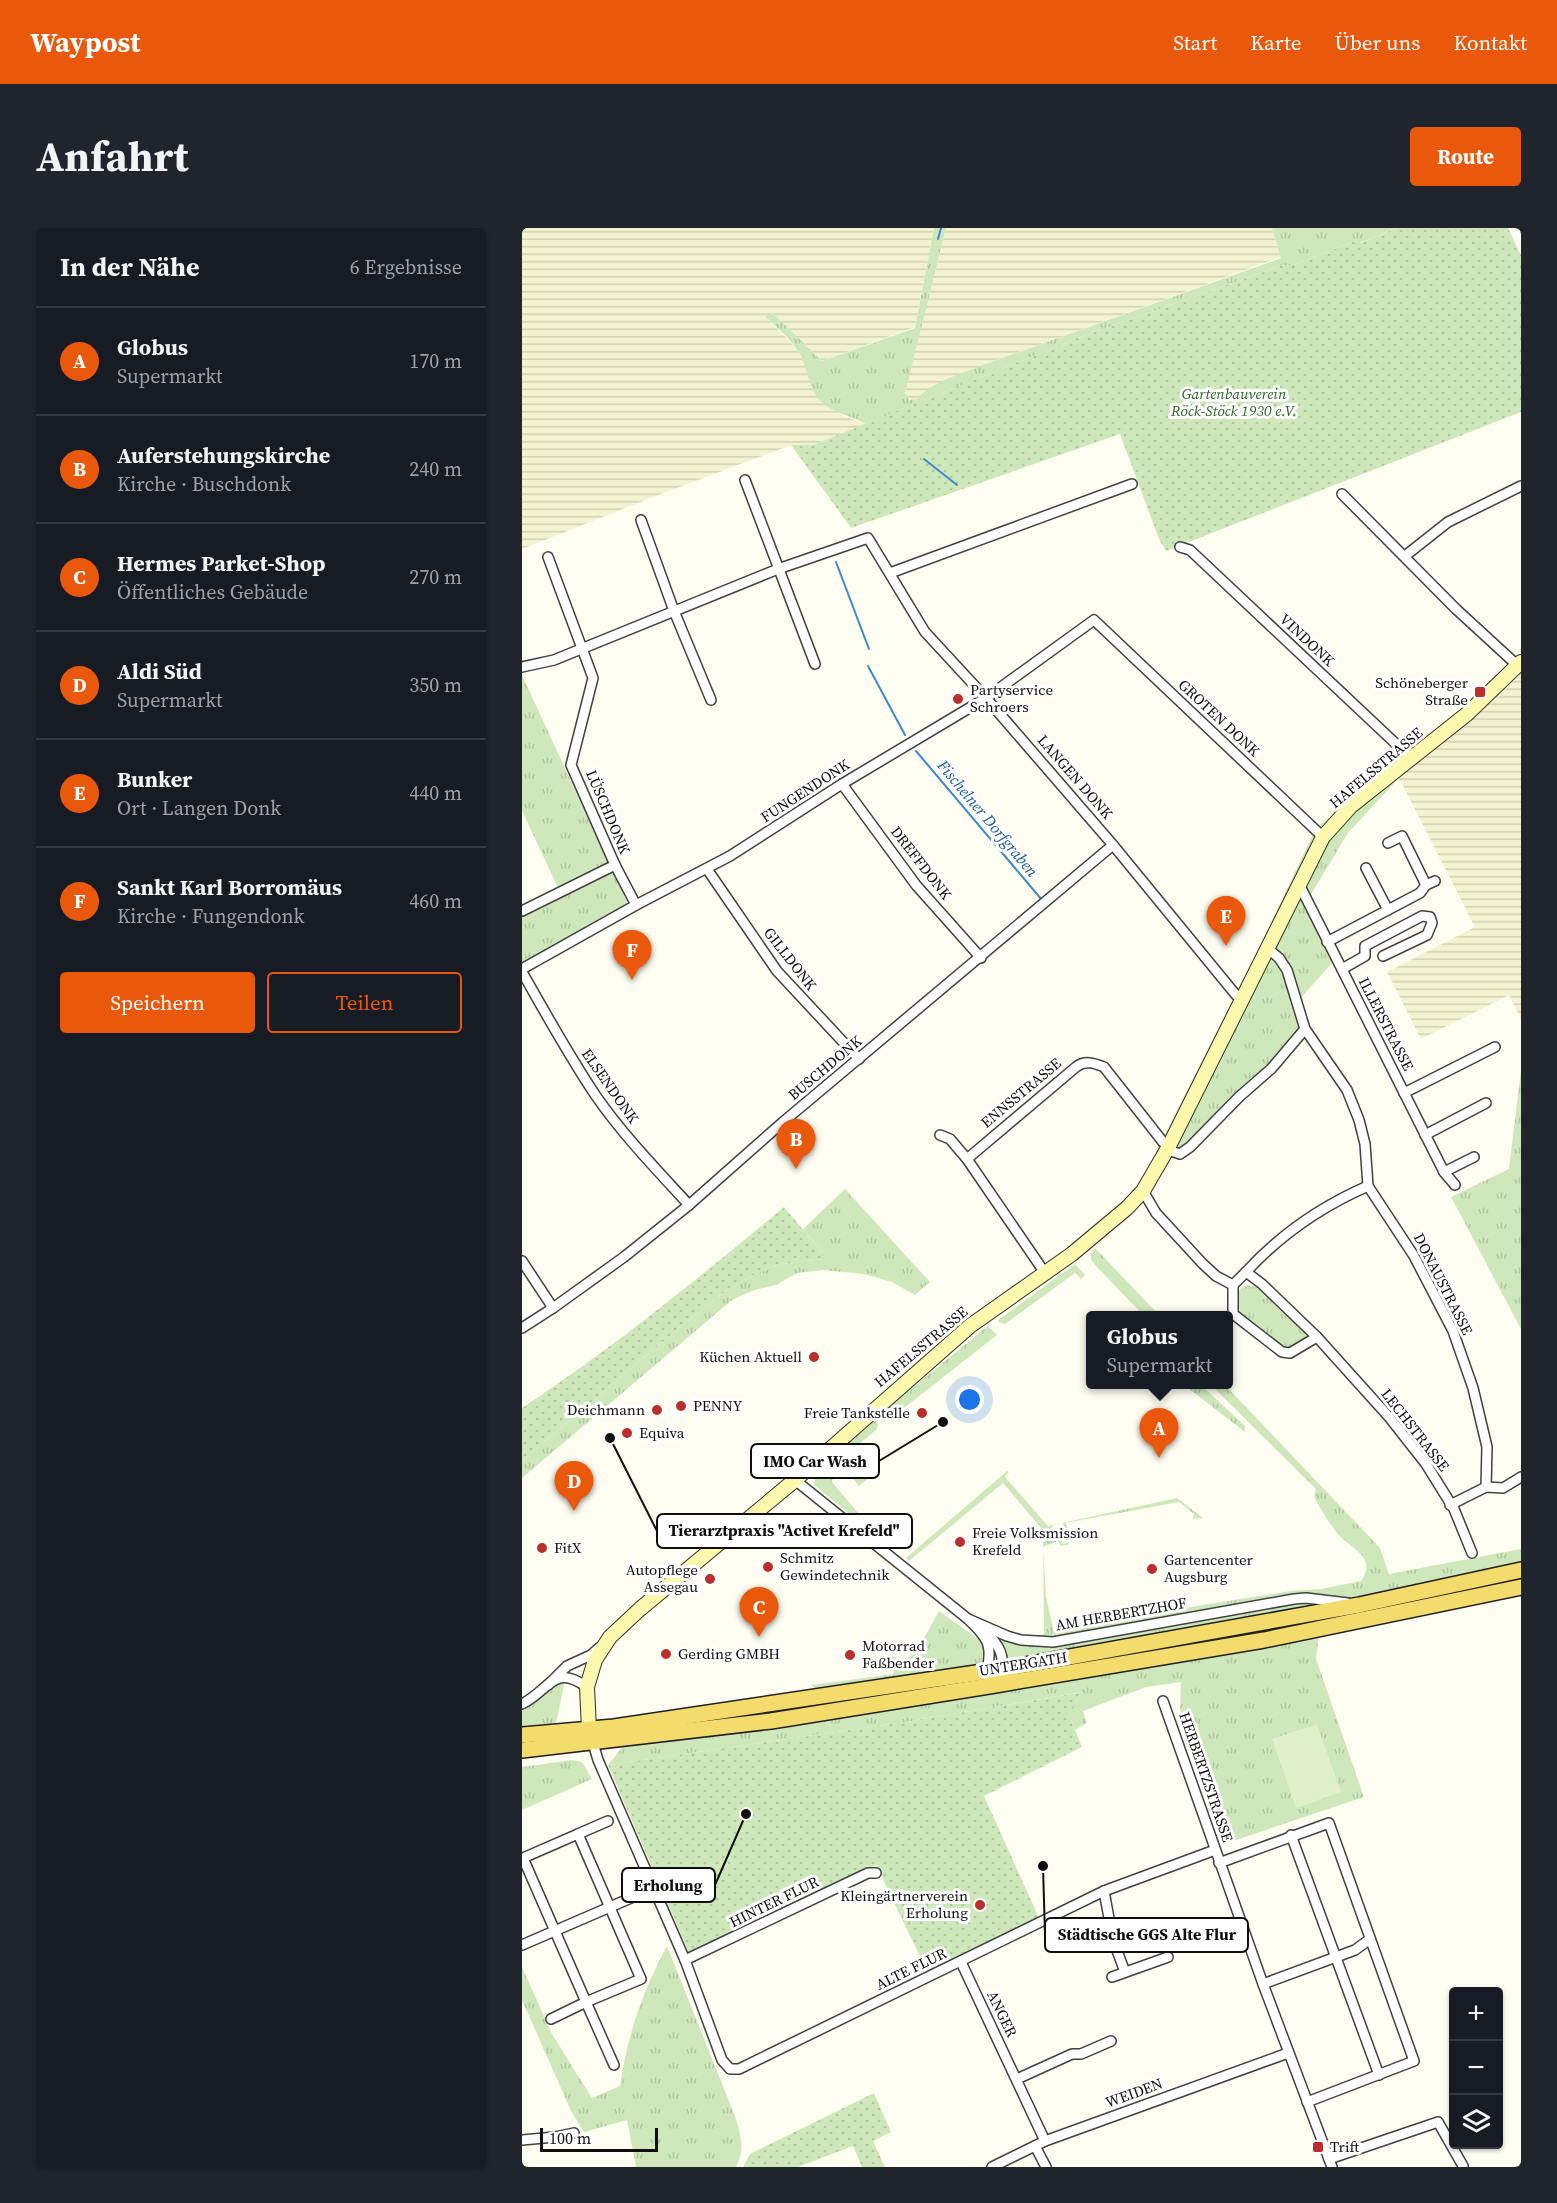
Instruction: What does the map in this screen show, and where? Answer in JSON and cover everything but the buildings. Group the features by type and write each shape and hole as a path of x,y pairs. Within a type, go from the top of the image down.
{"main road":[{"name":"HAFELSSTRASSE","path":"591,1736 587,1687 596,1660 610,1637 640,1609 795,1480 970,1326 1076,1251 1127,1208 1143,1191 1168,1148 1323,837 1351,806 1486,698 1520,663"},
{"name":"UNTERGATH","path":"522,1750 591,1736 635,1724 995,1670 1359,1605 1521,1570"},
{"name":"UNTERGATH","path":"522,1736 591,1736 771,1721 1264,1640 1520,1587"}],"street":[{"path":"746,480 815,664"},
{"path":"890,573 1132,484"},
{"path":"1405,556 1448,522 1521,486"},
{"path":"1342,494 1456,609 1520,663"},
{"path":"641,519 674,611 711,700"},
{"name":"LANGEN DONK","path":"522,667 554,660 778,569 868,538 926,632 1113,845 1236,995 1242,998"},
{"name":"VINDONK","path":"1180,547 1190,549 1412,759"},
{"name":"LÜSCHDONK","path":"548,557 592,678 571,765 615,865 636,905"},
{"name":"FUNGENDONK","path":"522,970 776,828 842,784 986,698 1094,620"},
{"name":"GROTEN DONK","path":"1094,620 1323,837"},
{"name":"DREFFDONK","path":"842,784 916,885 981,958"},
{"path":"1327,942 1420,893 1430,883 1402,836 1388,843"},
{"name":"BUSCHDONK","path":"522,1328 624,1257 689,1205 1113,845"},
{"path":"522,911 615,865"},
{"name":"GILLDONK","path":"707,868 777,972 860,1059"},
{"path":"1366,868 1388,910"},
{"name":"ILLERSTRASSE","path":"1299,884 1444,1172 1455,1185"},
{"name":"ILLERSTRASSE","path":"1342,969 1365,956 1365,946 1422,916 1430,917 1432,923 1427,935 1383,956"},
{"name":"DONAUSTRASSE","path":"1268,948 1287,970 1305,1029 1347,1090 1359,1120 1365,1144 1368,1185 1414,1256 1453,1331 1473,1388 1487,1447 1486,1486"},
{"name":"ELSENDONK","path":"522,970 558,1037 597,1097 641,1153 689,1205"},
{"path":"1168,1148 1180,1154 1190,1147 1239,1097 1271,1069 1305,1029"},
{"name":"ILLERSTRASSE","path":"1404,1093 1495,1047"},
{"name":"ENNSSTRASSE","path":"967,1159 1076,1067 1088,1063 1104,1067 1168,1148"},
{"path":"1425,1135 1486,1103"},
{"path":"940,1135 950,1139 967,1159 1045,1273"},
{"path":"1444,1172 1474,1157"},
{"path":"1317,1337 1290,1353 1282,1352 1233,1314 1233,1285 1279,1239 1317,1213 1368,1185"},
{"path":"1143,1191 1156,1213 1203,1264 1216,1276 1233,1285"},
{"path":"522,1261 553,1308"},
{"name":"LECHSTRASSE","path":"1246,1272 1262,1284 1317,1337 1389,1417 1426,1464 1450,1504 1472,1553"},
{"path":"1450,1504 1486,1486 1503,1488 1521,1478"},
{"name":"AM HERBERTZHOF","path":"795,1480 968,1619 1022,1640 1053,1642 1294,1599 1306,1598 1359,1605"},
{"path":"968,1619 984,1629 996,1641 995,1670 988,1677 995,1685 1001,1675 995,1670 987,1643 968,1619"},
{"path":"548,1685 561,1670 591,1654 610,1637"},
{"path":"522,1704 565,1676 572,1677 587,1687"},
{"name":"HERBERTZSTRASSE","path":"1163,1701 1288,2053 1331,2163 1438,2122 1463,2166"},
{"path":"591,1736 598,1760 685,1960"},
{"path":"608,1821 522,1858 614,2065"},
{"name":"HERBERTZSTRASSE","path":"1219,1863 1329,1823 1414,2061 1307,2102"},
{"path":"551,2019 641,1979 578,1834"},
{"path":"1291,1835 1379,2075"},
{"name":"ALTE FLUR","path":"685,1960 722,2060 730,2069 739,2069 1104,1891 1215,1850"},
{"name":"HINTER FLUR","path":"685,1960 868,1873 876,1873"},
{"path":"522,1945 654,1888"},
{"path":"1104,1891 1113,1940 1125,1972"},
{"path":"1263,1984 1355,1950 1370,1939"},
{"path":"1112,1977 1168,1957"},
{"name":"ANGER","path":"960,1962 1017,2079 1040,2143 1046,2167"},
{"path":"1017,2079 1072,2054 1081,2054 1111,2041"},
{"name":"WEIDEN","path":"992,2167 1040,2143 1288,2053"},
{"path":"522,2140 574,2133"}],"green space":[{"path":"522,228 934,228 915,327 822,361 774,314 765,316 798,350 811,384 843,416 866,424 813,445 791,445 522,549"},
{"path":"934,228 946,228 905,393 909,400 918,399 929,388 980,366 1281,258 1272,228 1397,228 1360,243 1355,241 1294,265 1283,265 1083,336 866,424 831,409 816,396 797,349 765,316 774,314 822,361 915,328"},
{"path":"946,228 1272,228 1281,257 980,366 918,399 909,400 904,393"},
{"name":"Gartenbauverein Röck-Stöck 1930 e.V.","path":"1397,228 1508,228 1521,255 1521,412 1166,551 1159,539 1120,434 851,528 791,445 813,445 1083,336 1283,265 1294,265 1355,241 1361,243"},
{"path":"1521,655 1521,1019 1509,995 1421,1039 1387,972 1475,927 1399,778 1390,767 1462,711"},
{"path":"522,675 629,907 522,963 522,914 561,894 522,811"},
{"path":"1390,767 1399,778 1348,833 1310,896 1339,955 1300,999 1311,1029 1227,1116 1180,1157 1156,1152 1258,950 1316,828"},
{"path":"1521,1070 1521,1329 1451,1197 1509,1169"},
{"path":"845,1189 930,1282 915,1295 892,1282 864,1274 823,1270 797,1273 776,1285 754,1290 732,1300 522,1478 522,1461 727,1290 751,1276 781,1264 822,1259 822,1252 803,1229"},
{"path":"784,1207 822,1252 822,1259 781,1264 751,1276 727,1290 522,1461 522,1408 590,1361 656,1311"},
{"path":"1095,1248 1155,1311 1139,1311 1095,1265 1091,1259 1091,1253"},
{"path":"1075,1264 1085,1275 1081,1279 1075,1273 1005,1324 999,1322 998,1320"},
{"path":"1248,1285 1261,1288 1308,1335 1307,1339 1287,1349 1275,1344 1254,1328 1243,1317 1237,1300 1241,1288"},
{"path":"988,1326 997,1335 895,1415 881,1413"},
{"path":"1189,1389 1205,1389 1245,1426 1245,1432"},
{"path":"1215,1389 1229,1389 1380,1548 1389,1574 1521,1549 1521,1592 1319,1636 1316,1659 1364,1797 1224,1844 1180,1712 1181,1682 1146,1687 1083,1711 1087,1723 1075,1730 1068,1713 1083,1692 905,1722 608,1765 624,1745 845,1714 811,1685 894,1674 893,1667 886,1661 891,1655 901,1662 923,1648 921,1644 939,1611 977,1638 1009,1641 1044,1634 1043,1551 1046,1597 1054,1632 1066,1627 1361,1581 1366,1565 1364,1559 1337,1533 1314,1497 1316,1489"},
{"path":"874,1419 878,1425 877,1429 833,1466 839,1474 831,1481 871,1528 879,1522 899,1545 884,1542 814,1485 816,1476"},
{"path":"858,1458 872,1475 859,1486 842,1466 848,1461 851,1464"},
{"path":"1007,1471 1009,1472 1006,1478 1048,1526 1054,1525 1051,1529 1064,1544 1069,1542 1068,1545 1061,1546 1058,1541 1043,1547 1043,1528 1003,1483 909,1561 906,1558"},
{"path":"1177,1498 1203,1518 1193,1519 1194,1514 1179,1502 1065,1523 1068,1529 1062,1523"},
{"path":"565,1681 556,1723 522,1726 522,1711"},
{"path":"1084,1692 1068,1713 1082,1747 984,1796 1039,1918 927,1971 876,1865 690,1955 608,1765 905,1722"},
{"path":"1317,1724 1341,1792 1296,1808 1272,1739"},
{"path":"572,1760 582,1762 592,1779 522,1810 522,1767"},
{"path":"667,1946 735,2116 741,2142 736,2167 636,2167 627,2120 584,2132 571,2111 522,2000 522,1967 552,2034 592,2098 620,2086 637,2014"},
{"path":"874,2093 891,2132 873,2141 885,2167 862,2167 853,2146 798,2167 743,2167 750,2154"}],"waterway":[{"name":"Fischelner Dorfgraben","path":"938,239 941,228"},
{"name":"Fischelner Dorfgraben","path":"924,459 957,485"},
{"name":"Fischelner Dorfgraben","path":"836,562 869,649"},
{"name":"Fischelner Dorfgraben","path":"868,666 905,735"},
{"name":"Fischelner Dorfgraben","path":"916,751 1042,900"}],"place":[{"name":"Schöneberger Straße","path":"1480,692"},
{"name":"Partyservice Schroers","path":"958,699"},
{"name":"Bunker","path":"1226,946"},
{"name":"Sankt Karl Borromäus","path":"632,980"},
{"name":"Auferstehungskirche","path":"796,1169"},
{"name":"Küchen Aktuell","path":"814,1357"},
{"name":"PENNY","path":"681,1406"},
{"name":"Deichmann","path":"657,1410"},
{"name":"Freie Tankstelle","path":"922,1413"},
{"name":"IMO Car Wash","path":"943,1422"},
{"name":"Equiva","path":"627,1433"},
{"name":"Tierarztpraxis \"Activet Krefeld\"","path":"610,1438"},
{"name":"Globus","path":"1159,1458"},
{"name":"Aldi Süd","path":"574,1511"},
{"name":"Freie Volksmission Krefeld","path":"960,1542"},
{"name":"FitX","path":"542,1548"},
{"name":"Schmitz Gewindetechnik","path":"768,1567"},
{"name":"Gartencenter Augsburg","path":"1152,1569"},
{"name":"Autopflege Assegau","path":"710,1579"},
{"name":"Hermes Parket-Shop","path":"759,1637"},
{"name":"Gerding GMBH","path":"666,1654"},
{"name":"Motorrad Faßbender","path":"850,1655"},
{"name":"Erholung","path":"746,1814"},
{"name":"Städtische GGS Alte Flur","path":"1043,1866"},
{"name":"Kleingärtnerverein Erholung","path":"980,1905"},
{"name":"Trift","path":"1318,2147"}]}
